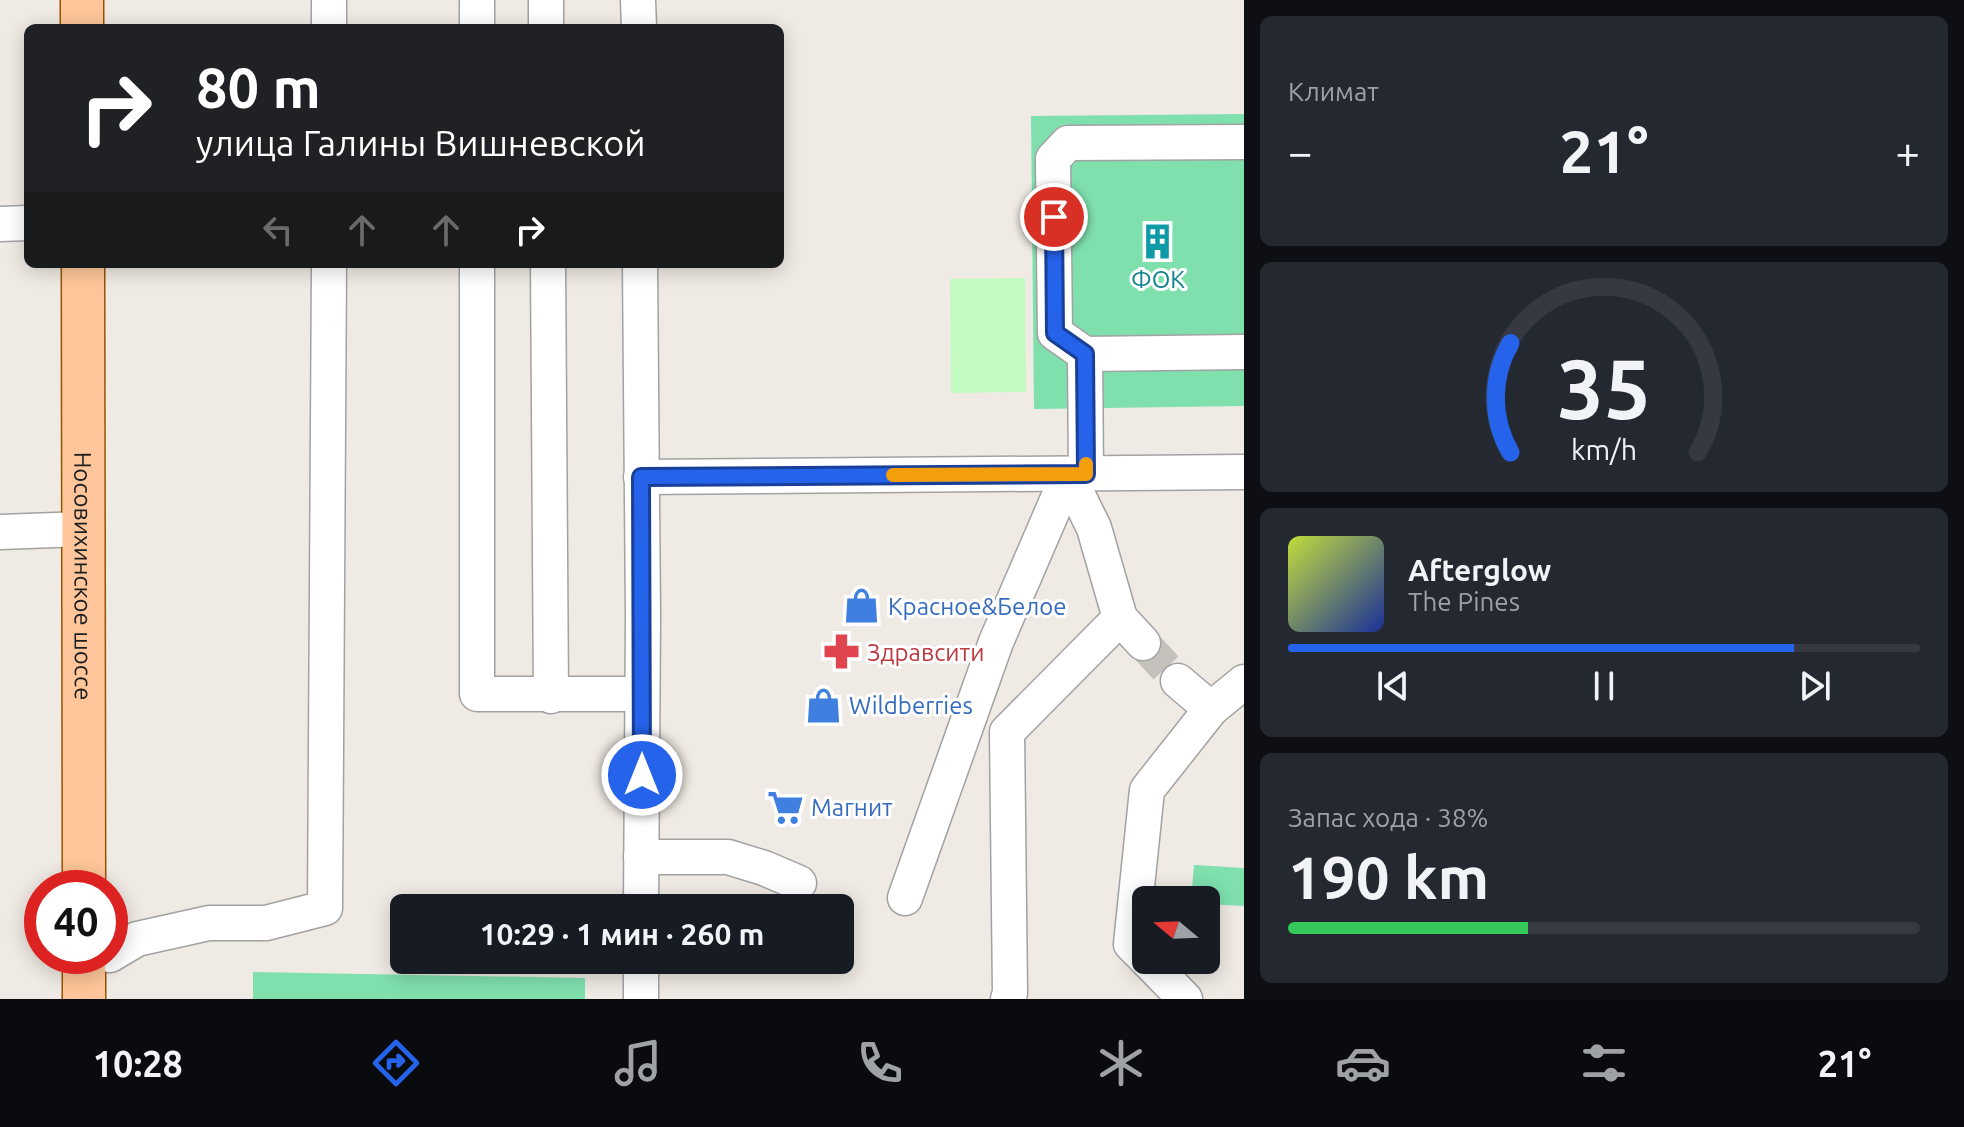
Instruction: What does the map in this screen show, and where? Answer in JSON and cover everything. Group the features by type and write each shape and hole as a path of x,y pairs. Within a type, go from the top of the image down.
{"main road":[{"path":"82,0 82,24"},
{"name":"Носовихинское шоссе","path":"83,268 84,870"}],"street":[{"path":"329,0 329,24"},
{"path":"477,0 477,24"},
{"path":"546,0 546,24"},
{"path":"638,0 639,24"},
{"path":"1244,142 1068,143 1053,159 1055,333 1085,354 1244,352"},
{"path":"0,224 24,223"},
{"path":"128,945 137,939 209,923 266,923 325,908 329,268"},
{"path":"477,268 477,694 642,694"},
{"path":"548,268 551,696"},
{"path":"640,268 641,894"},
{"path":"1085,354 1077,475 1120,618 1143,643"},
{"path":"641,477 1244,472"},
{"path":"905,898 996,642 1077,475"},
{"path":"0,532 83,529"},
{"path":"1011,997 1007,732 1120,618"},
{"path":"1178,681 1211,709"},
{"path":"1137,886 1147,790 1211,709 1244,682"},
{"path":"641,857 728,857 799,883"},
{"path":"641,974 641,999"},
{"path":"1160,974 1185,999"}],"green space":[{"path":"1244,114 1244,406 1034,409 1031,116"},
{"path":"1025,278 1026,392 951,393 950,279"},
{"path":"1194,865 1244,868 1244,906 1220,905 1220,886 1192,886"},
{"path":"253,972 585,978 585,999 253,999"}],"tunnel":[{"path":"1143,643 1178,681"}],"slow traffic":[{"path":"893,475 1086,474 1086,464"}],"place":[{"name":"ФОК","path":"1158,242"},
{"name":"Красное&Белое","path":"862,606"},
{"name":"Здравсити","path":"841,652"},
{"name":"Wildberries","path":"823,705"},
{"name":"Магнит","path":"785,807"}],"route":[{"path":"642,775 641,477 1086,474 1085,354 1055,333 1054,217"}]}
